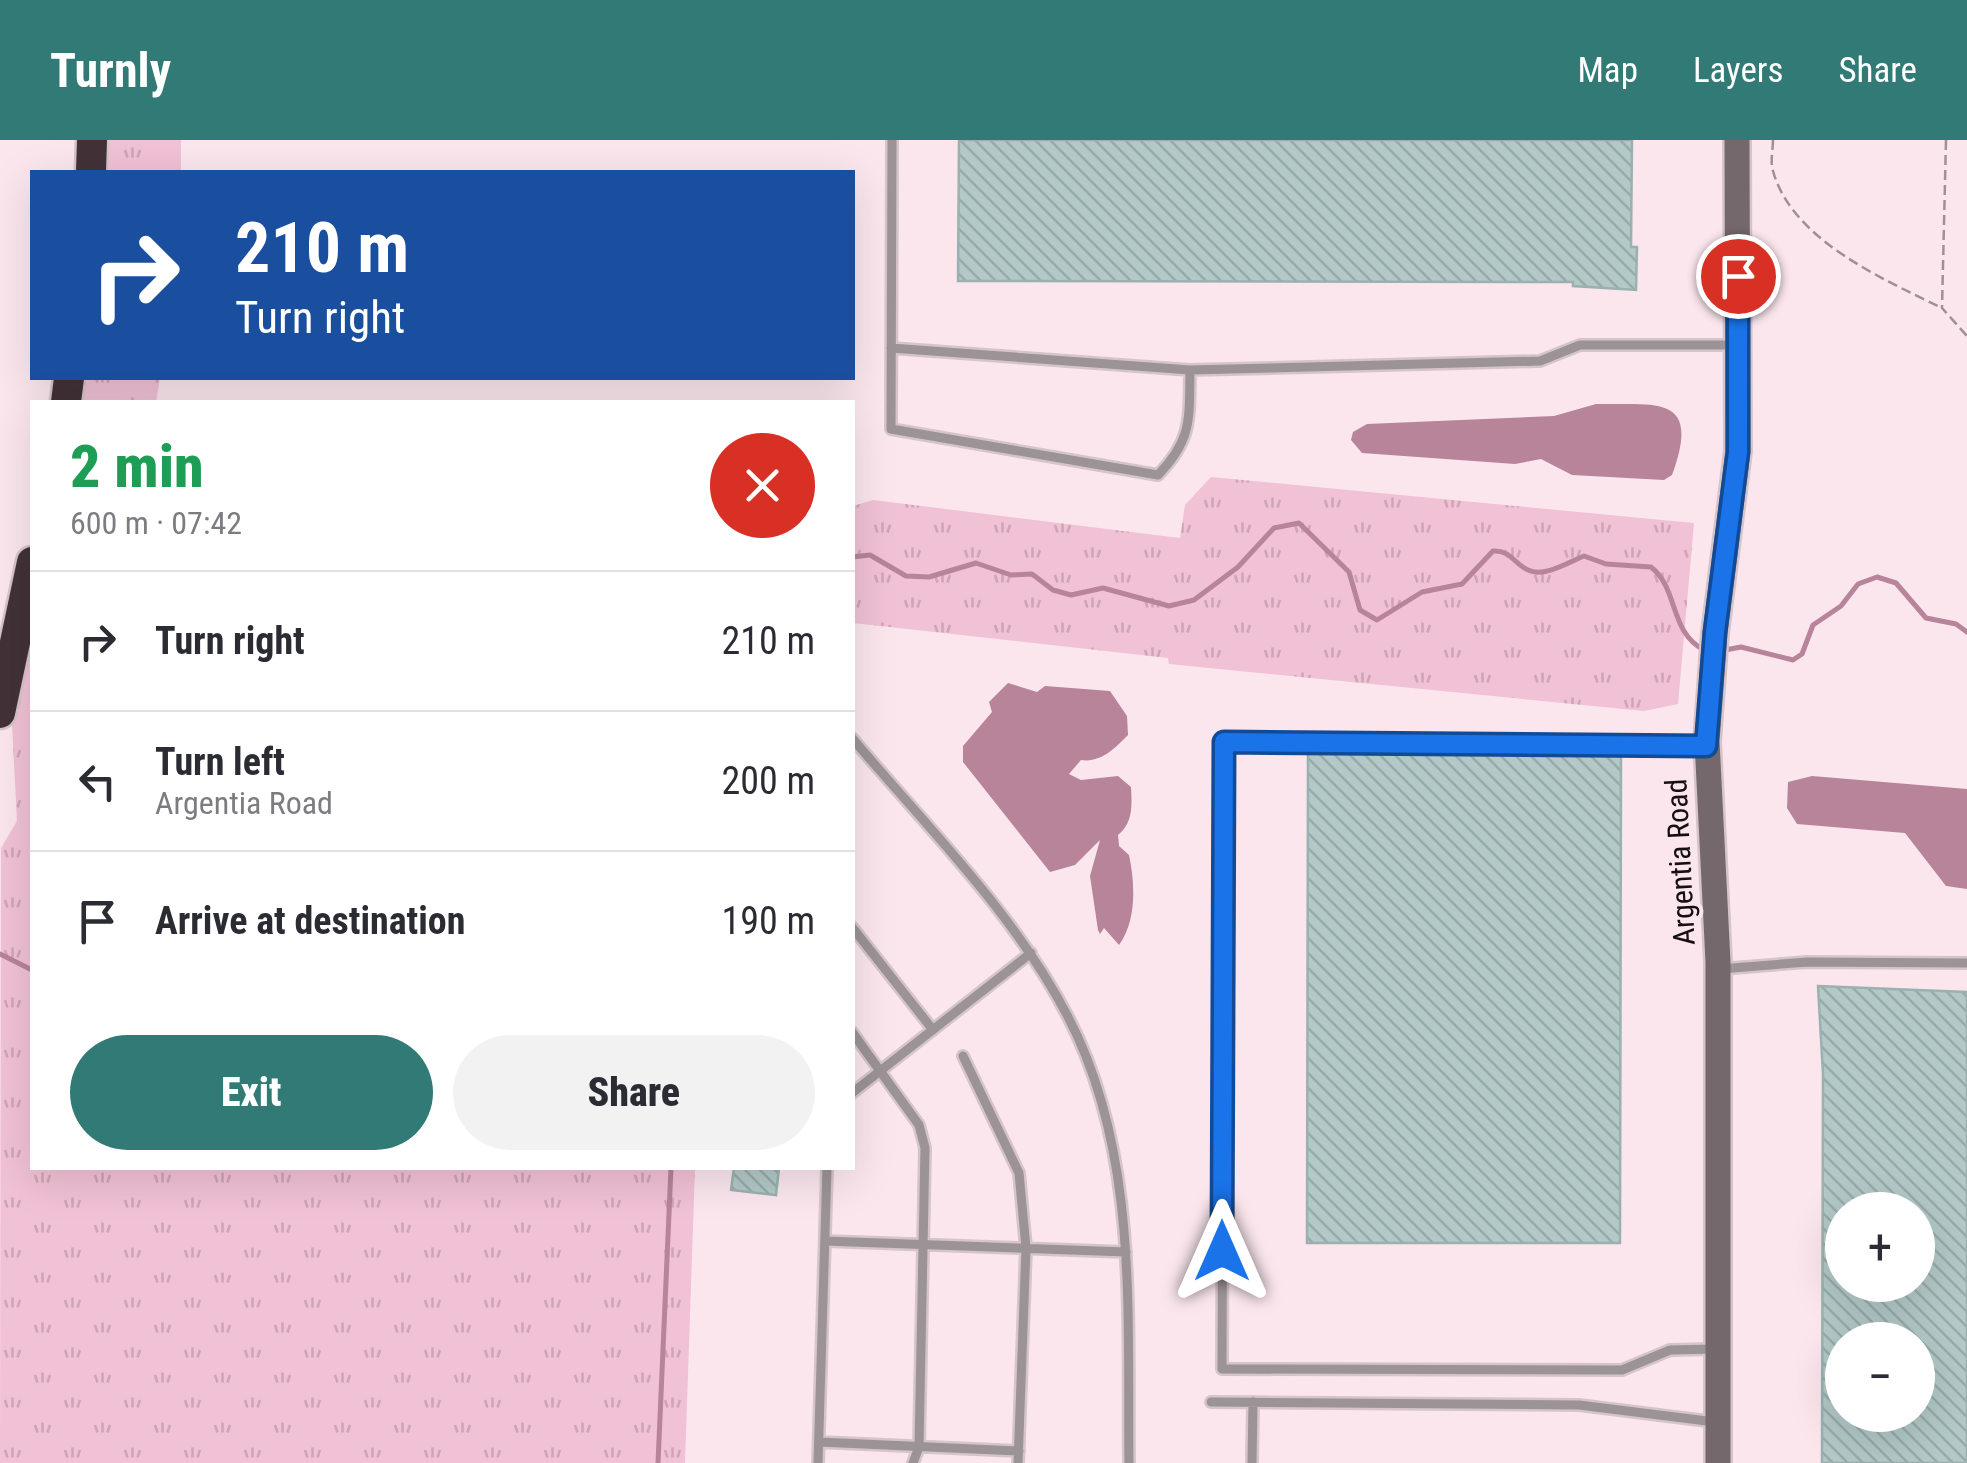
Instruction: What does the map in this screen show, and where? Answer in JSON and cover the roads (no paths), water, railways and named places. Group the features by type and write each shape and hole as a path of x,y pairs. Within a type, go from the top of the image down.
{"highway":[{"path":"91,170 92,140"},
{"path":"0,714 30,572"}],"street":[{"name":"Argentia Road","path":"1718,1463 1718,969 1706,746 1715,632 1738,452 1737,140"}],"lane":[{"path":"892,140 891,428 1158,475 1180,452 1188,432 1190,370"},
{"path":"891,348 1190,370 1540,361 1580,345 1738,344"},
{"path":"855,742 1031,954 1069,1017 1110,1126 1126,1252 1129,1463"},
{"path":"1706,746 1224,742 1222,1368 1622,1370 1670,1350 1718,1350"},
{"path":"855,931 933,1030"},
{"path":"855,1091 1031,954"},
{"path":"1718,969 1808,962 1967,963"},
{"path":"855,1036 919,1125 925,1148 919,1447 913,1463"},
{"path":"963,1056 1019,1173 1026,1248 1018,1463"},
{"path":"818,1463 827,1170"},
{"path":"825,1241 1126,1252"},
{"path":"1211,1402 1579,1404 1718,1422"},
{"path":"1252,1463 1253,1402"},
{"path":"819,1442 1019,1451"}],"waterway":[{"path":"855,557 870,555 906,576 929,577 976,563 1011,575 1032,574 1053,590 1071,595 1103,588 1169,606 1194,600 1238,567 1274,528 1299,523 1349,572 1360,610 1377,620 1422,592 1462,584 1493,551 1504,553 1534,572 1584,556 1606,564 1651,567 1666,587 1685,633 1704,650"},
{"path":"1720,651 1741,647 1793,660 1802,654 1813,625 1841,606 1858,584 1877,577 1896,583 1926,618 1956,624 1967,632"},
{"path":"0,954 30,969"},
{"path":"658,1463 671,1170"}]}
